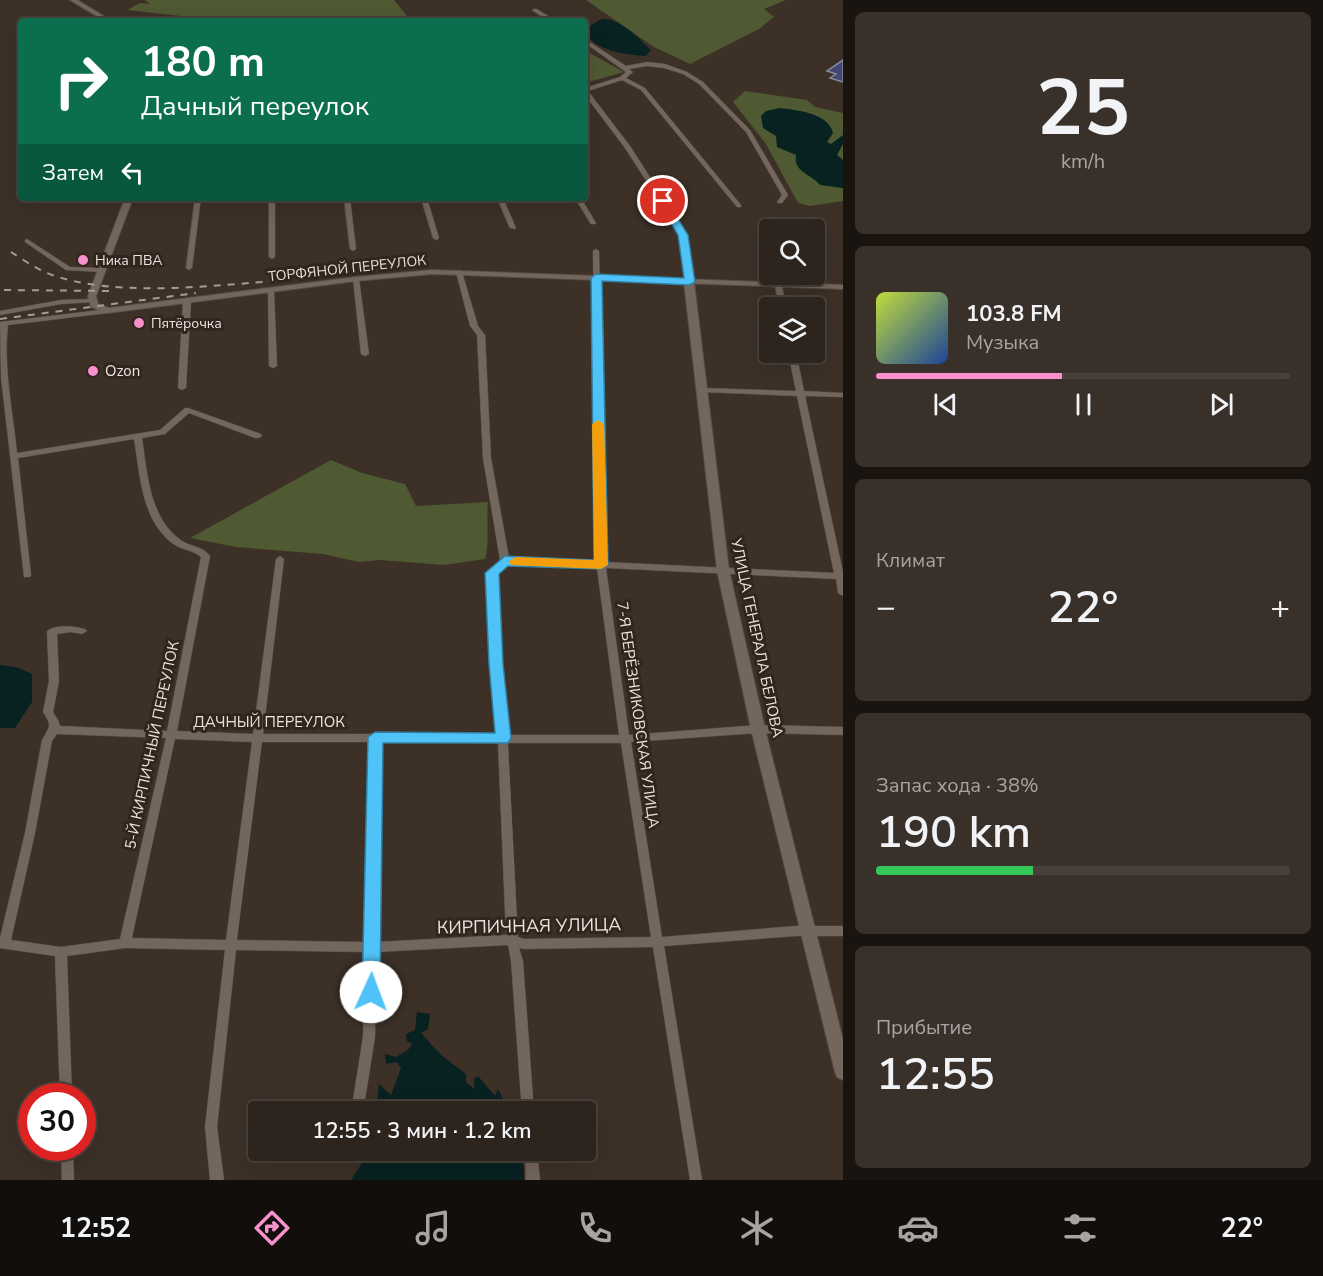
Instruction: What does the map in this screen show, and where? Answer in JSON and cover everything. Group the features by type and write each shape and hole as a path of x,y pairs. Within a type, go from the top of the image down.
{"main road":[{"name":"УЛИЦА ГЕНЕРАЛА БЕЛОВА","path":"689,282 723,570 758,729 843,1072"}],"street":[{"path":"73,0 105,18"},
{"path":"535,10 548,18"},
{"path":"588,44 626,68 630,74 588,89"},
{"path":"626,68 647,64 665,66 685,73 701,83 754,139 785,195 780,202"},
{"path":"622,78 643,90 739,206"},
{"name":"УЛИЦА ГЕНЕРАЛА БЕЛОВА","path":"588,94 628,147 680,227 686,247 689,282"},
{"path":"92,301 128,201"},
{"path":"189,268 198,201"},
{"path":"272,201 272,257"},
{"path":"347,201 353,249"},
{"path":"425,201 436,238"},
{"path":"501,201 513,228"},
{"path":"580,201 593,223"},
{"path":"27,241 68,269 102,270"},
{"name":"7-Я БЕРЁЗНИКОВСКАЯ УЛИЦА","path":"596,250 601,565 625,739 696,1180"},
{"path":"459,272 474,326 481,334 487,458 505,561"},
{"name":"ТОРФЯНОЙ ПЕРЕУЛОК","path":"3,324 405,274 459,272 759,284"},
{"path":"356,279 366,354"},
{"path":"778,285 781,297"},
{"name":"ТОРФЯНОЙ ПЕРЕУЛОК","path":"778,285 843,287"},
{"path":"271,290 273,366"},
{"path":"0,313 61,302 92,301 99,308 108,311"},
{"path":"182,388 186,301"},
{"path":"3,324 5,377 27,575"},
{"path":"794,363 843,593"},
{"path":"702,390 760,394 843,395"},
{"path":"15,456 162,432 188,410 258,436"},
{"name":"5-Й КИРПИЧНЫЙ ПЕРЕУЛОК","path":"125,943 171,736 206,554 180,546 157,520 138,437"},
{"path":"217,1180 211,1127 231,945 280,560"},
{"path":"527,1101 517,961 512,940 503,738 496,664 492,573 505,561 840,576"},
{"path":"3,943 30,832 47,740 56,730 56,721 48,712 54,681 52,631 71,629 82,632"},
{"name":"ДАЧНЫЙ ПЕРЕУЛОК","path":"56,730 258,738 625,739 758,729 843,731"},
{"path":"359,1101 369,1037 373,947 375,737"},
{"name":"КИРПИЧНАЯ УЛИЦА","path":"3,943 61,952 125,943 373,947 512,940 524,944 657,942 808,931 843,931"},
{"path":"61,952 66,1083"},
{"path":"68,1161 69,1180"},
{"path":"532,1161 533,1180"}],"green space":[{"path":"145,0 394,0 407,16 403,18 199,18 127,10 140,3 150,4"},
{"path":"586,0 786,0 764,9 774,17 759,29 690,64 654,47"},
{"path":"588,52 624,72 588,82"},
{"path":"745,91 807,100 815,107 843,113 843,201 810,206 798,203 766,144 733,102"},
{"path":"331,460 362,473 405,484 416,506 488,502 485,559 444,565 380,560 359,562 323,554 236,547 190,538"}],"water":[{"path":"602,19 616,22 651,50 646,56 604,48 588,36 588,28"},
{"path":"780,108 811,114 825,121 833,133 827,142 831,144 843,135 843,144 837,155 843,160 843,188 820,185 800,169 796,155 777,147 776,136 763,128 761,116 766,111"},
{"path":"0,665 16,667 32,674 32,702 15,728 0,728"},
{"path":"417,1012 430,1014 428,1029 421,1033 441,1055 466,1074 466,1082 474,1089 474,1079 478,1076 495,1096 498,1089 503,1101 377,1101 379,1084 391,1095 401,1068 397,1062 386,1064 385,1054 396,1057 408,1050 412,1044 407,1041 406,1034 415,1030"},
{"path":"363,1161 522,1161 524,1168 524,1180 351,1180"}],"building":[{"path":"843,60 843,82 830,78 836,74 827,71"}],"railway":[{"path":"11,252 47,273 73,281 102,286 198,287 287,280"},
{"path":"4,290 109,291"},
{"path":"0,319 196,293"}],"slow traffic":[{"path":"516,561 601,565 598,424"}],"place":[{"name":"Ника ПВА","path":"83,260"},
{"name":"Пятёрочка","path":"139,323"},
{"name":"Ozon","path":"93,371"}],"route":[{"path":"371,992 375,737 503,738 496,664 492,573 499,569 505,561 601,565 596,278 689,282 683,235 663,201"}]}
